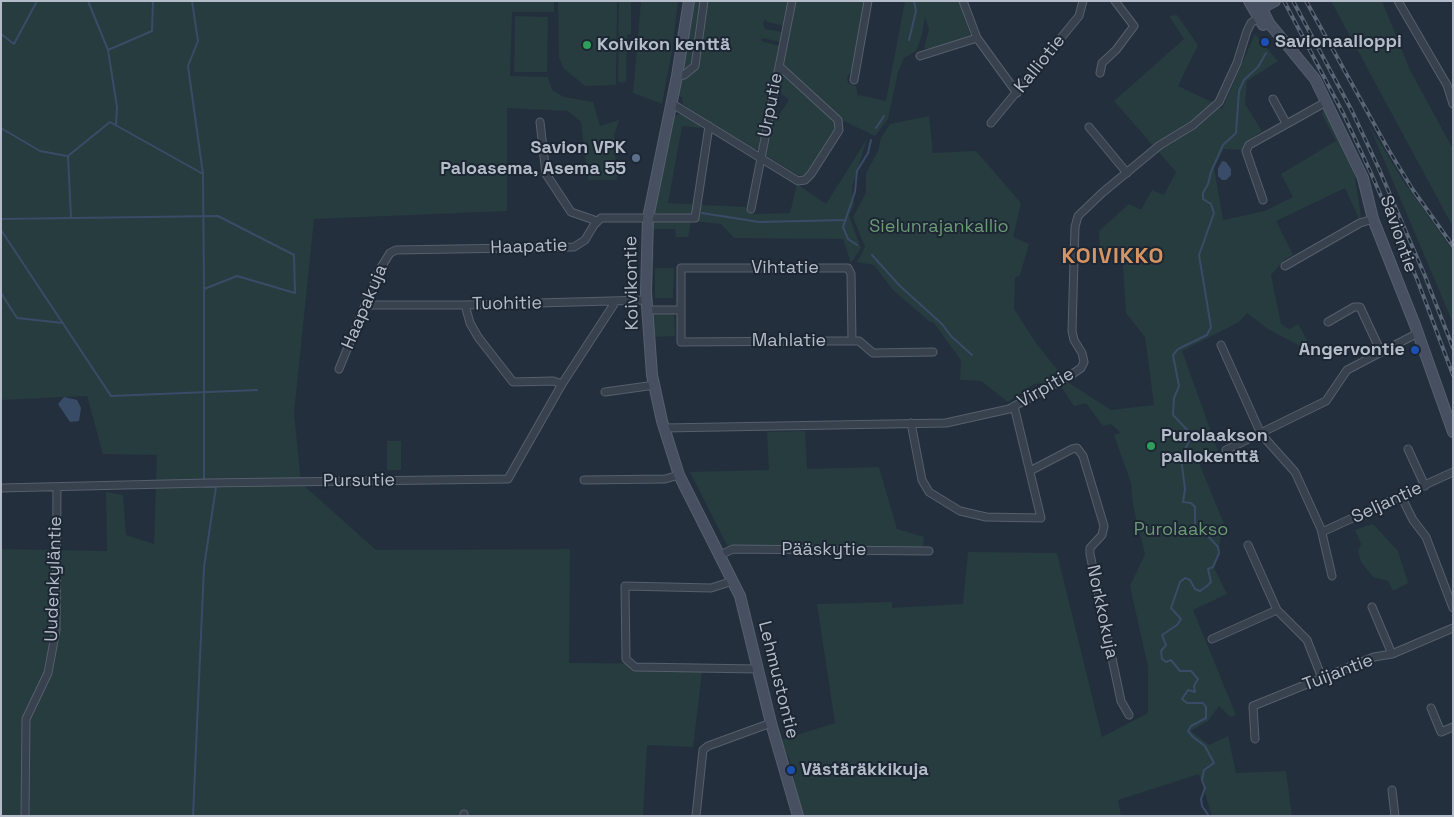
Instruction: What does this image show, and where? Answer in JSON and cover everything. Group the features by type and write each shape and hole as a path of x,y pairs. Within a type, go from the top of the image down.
{"main road":[{"name":"Koivikontie","path":"688,1 677,76 648,218 647,305 655,386 664,428 679,475 720,555"},
{"name":"Saviontie","path":"1249,1 1315,79 1363,178 1373,219 1418,334 1453,432"},
{"path":"1259,11 1275,1"},
{"name":"Lehmustontie","path":"720,555 733,581 749,628 771,723 798,816"}],"street":[{"path":"677,76 684,75 695,66 704,1"},
{"name":"Urputie","path":"751,209 792,1"},
{"path":"854,80 868,1"},
{"path":"963,1 977,38 1017,93"},
{"name":"Kalliotie","path":"991,123 1079,16 1083,1"},
{"path":"1100,73 1102,62 1116,50 1134,26 1115,1"},
{"path":"1398,1 1447,85 1453,104"},
{"name":"Virpitie","path":"664,428 946,423 1014,406 1081,368 1084,362 1082,353 1074,340 1072,330 1075,227 1078,216 1160,145 1193,125 1219,102 1237,63 1247,31 1259,11"},
{"path":"920,56 977,38"},
{"path":"671,103 798,181 805,180 812,174 838,130 838,120 779,66"},
{"path":"1273,99 1286,123"},
{"path":"1263,200 1246,151 1256,140 1326,102"},
{"path":"540,122 546,174 571,212 597,220 605,217 695,218 709,126"},
{"path":"1089,126 1127,173"},
{"path":"1284,266 1360,223 1373,219"},
{"name":"Haapatie","path":"396,250 574,247 585,240 597,220"},
{"name":"Haapakuja","path":"339,369 367,305 380,269 390,253 396,250"},
{"name":"Vihtatie","path":"681,300 681,268 845,268 851,274 852,341"},
{"name":"Mahlatie","path":"681,300 679,342 859,341 873,353 933,352"},
{"name":"Tuohitie","path":"367,305 465,305 616,301 681,310"},
{"name":"Pursutie","path":"1,488 508,479 562,384 616,301"},
{"path":"465,305 470,323 478,337 513,382 553,381 562,384"},
{"path":"1328,322 1354,307 1360,307 1381,352"},
{"path":"1226,450 1326,401 1347,370 1418,334"},
{"path":"1221,345 1262,434 1295,472 1322,532 1332,576"},
{"path":"605,392 655,386"},
{"path":"911,423 922,480 929,492 960,510 986,517 1041,518 1014,406"},
{"name":"Norkkokuja","path":"1030,471 1072,449 1078,448 1083,456 1104,526 1102,535 1090,548 1090,554 1121,700 1129,715"},
{"path":"1408,449 1424,486"},
{"name":"Seljantie","path":"1322,532 1453,472"},
{"path":"584,480 665,479 679,475"},
{"name":"Uudenkyläntie","path":"25,816 26,719 48,673 56,630 57,487"},
{"path":"1402,496 1413,520 1426,537 1453,608"},
{"path":"1248,545 1277,610 1307,640 1322,678"},
{"name":"Pääskytie","path":"720,555 736,549 929,551"},
{"path":"733,581 711,588 625,586 626,659 635,667 758,669"},
{"path":"1372,607 1392,654"},
{"path":"1212,639 1277,610"},
{"name":"Tuijantie","path":"1255,739 1253,706 1374,657 1392,654 1453,628"},
{"path":"1431,708 1441,732 1453,727"},
{"path":"696,816 703,750 708,746 771,723"},
{"path":"1392,790 1395,816"}],"green space":[{"path":"1,1 554,1 554,12 512,12 510,76 548,77 552,90 564,97 593,102 600,126 619,120 614,135 617,180 588,180 581,122 568,111 507,108 507,211 314,219 294,413 301,483 376,550 570,549 569,663 703,664 693,747 647,745 643,816 1,816 1,549 107,551 106,492 123,495 126,535 154,544 157,455 103,454 87,396 1,400"},
{"name":"Koivikon kenttä","path":"558,1 617,1 616,85 585,86 563,68 559,57"},
{"path":"619,1 631,1 631,34 627,35 626,82 618,82"},
{"path":"641,1 678,1 672,51 662,104 633,93"},
{"path":"691,1 789,1 784,26 768,22 765,19 763,24 765,29 783,32 781,42 762,38 761,41 780,46 759,149 754,149 700,117 683,104 682,97 678,96 674,116 682,113 700,124 700,128 682,126 668,203 745,207 755,214 790,213 797,184 826,204 867,139 852,187 854,205 849,216 861,248 851,263 843,239 734,238 721,224 691,221 688,237 676,237 675,229 651,229"},
{"path":"793,1 865,1 852,72 848,75 847,80 849,84 856,86 858,98 859,95 886,101 905,1 960,1 971,38 934,50 924,48 929,29 925,17 922,35 916,51 904,58 898,72 888,119 875,136 844,121 832,132 806,174 800,176 765,155 774,112 779,115 789,100 778,91"},
{"path":"1331,1 1382,1 1410,70 1453,149 1453,227"},
{"name":"Purolaakso","path":"1177,15 1198,45 1178,86 1216,104 1222,109 1255,34 1278,61 1247,81 1245,104 1262,131 1250,139 1244,150 1224,149 1214,167 1223,220 1265,211 1293,197 1281,174 1336,141 1322,114 1324,110 1354,172 1361,216 1360,221 1345,188 1276,221 1293,255 1284,260 1271,275 1281,324 1289,329 1298,324 1310,345 1298,345 1268,329 1247,313 1239,322 1182,351 1218,451 1197,458 1224,524 1214,568 1227,594 1193,610 1236,715 1230,717 1219,706 1208,721 1191,731 1209,745 1228,736 1236,773 1286,771 1292,816 1212,816 1199,774 1118,800 1121,816 803,816 796,796 793,769 781,740 835,723 817,604 892,602 892,608 963,604 968,552 1057,553 1102,737 1148,713 1148,667 1130,586 1145,554 1133,506 1131,483 1114,435 1121,433 1111,424 1103,426 1086,403 1074,406 1060,385 1066,381 1111,410 1154,405 1145,337 1126,313 1122,251 1100,250 1099,231 1129,204 1141,210 1152,190 1164,195 1176,172 1114,101 1184,39 1169,16"},
{"path":"515,16 548,17 547,72 514,72"},
{"name":"Sielunrajankallio","path":"929,116 933,153 976,151 1021,203 1013,237 1029,244 1020,275 1015,278 1014,309 1036,343 1063,377 1054,382 1034,384 1008,402 981,381 960,380 961,360 933,322 930,322 893,290 874,265 857,262 865,247 853,217 866,193 866,173 878,151 881,138 890,124"},
{"path":"1369,125 1404,182 1453,251 1453,323"},
{"path":"655,268 674,268 673,298 655,298"},
{"path":"652,314 674,314 675,336 653,337"},
{"path":"805,431 807,469 879,467 897,529 924,537 923,548 728,547 690,472 769,470 767,432"},
{"path":"387,441 401,441 401,470 387,470"},
{"path":"1373,524 1398,551 1408,583 1393,591 1388,581 1373,577 1361,562 1358,551 1361,544 1355,530"}],"water":[{"path":"1222,161 1226,162 1231,169 1231,175 1226,180 1222,180 1218,176 1218,169"},
{"path":"64,397 77,400 81,408 79,421 70,422 58,404"}],"waterway":[{"path":"1,34 14,44 37,1"},
{"path":"88,1 108,50 117,107 116,125"},
{"path":"108,50 152,31 153,1"},
{"path":"192,1 198,41 188,66 203,174 204,289"},
{"path":"909,40 916,11 914,1"},
{"path":"1209,816 1202,806 1201,799 1205,788 1202,780 1204,770 1214,763 1205,746 1188,731 1191,726 1206,718 1206,707 1203,703 1187,703 1182,699 1188,690 1195,692 1194,686 1198,679 1191,671 1180,671 1171,660 1166,662 1162,659 1161,651 1166,645 1162,635 1177,625 1181,619 1171,608 1180,582 1185,578 1190,580 1195,589 1200,591 1207,586 1211,582 1208,569 1213,567 1219,553 1218,547 1207,535 1201,533 1195,525 1195,507 1191,503 1183,502 1185,489 1181,458 1192,435 1173,415 1174,398 1179,386 1173,355 1178,349 1207,335 1211,327 1199,255 1214,213 1211,204 1203,199 1203,193 1223,145 1236,133 1239,91 1244,80 1258,67 1266,53"},
{"path":"876,128 884,116"},
{"path":"71,218 68,156 110,122 203,174"},
{"path":"1,128 40,151 67,156"},
{"path":"857,245 848,239 843,227 855,192 857,171 868,153 871,140"},
{"path":"702,213 759,222 846,220"},
{"path":"1,219 218,216 294,255 295,293 237,276 204,289 204,480"},
{"path":"1,230 111,396 257,390"},
{"path":"872,255 900,286 942,324 951,336 972,355"},
{"path":"1,293 17,318 63,323"},
{"path":"193,816 204,567 216,487 204,487 204,485"}],"railway":[{"path":"1284,1 1344,115 1371,173 1417,279 1453,375"},
{"path":"1293,1 1352,111 1379,169 1425,276 1453,348"},
{"path":"1306,1 1388,149 1413,190 1453,246"}],"place":[{"name":"Savionaalloppi","path":"1265,42"},
{"name":"Koivikon kenttä","path":"587,45"},
{"name":"Savion VPK Paloasema, Asema 55","path":"636,158"},
{"name":"Angervontie","path":"1415,350"},
{"name":"Purolaakson pallokenttä","path":"1151,446"},
{"name":"Västäräkkikuja","path":"791,770"}],"district":[{"name":"KOIVIKKO","path":"1113,257"}]}
